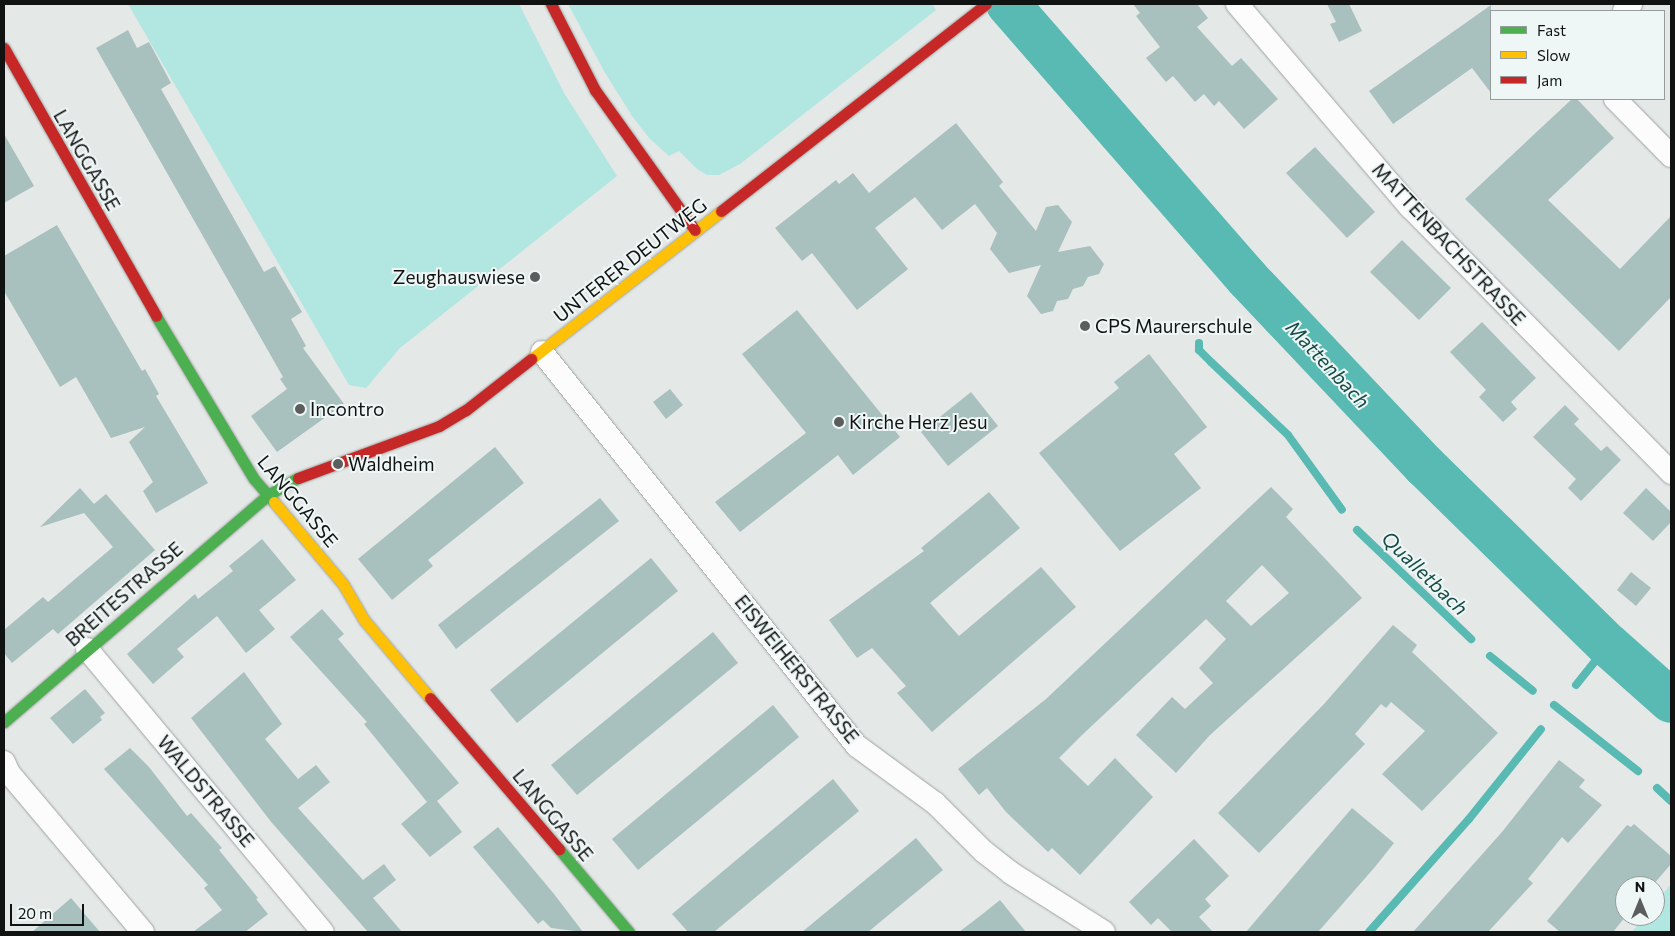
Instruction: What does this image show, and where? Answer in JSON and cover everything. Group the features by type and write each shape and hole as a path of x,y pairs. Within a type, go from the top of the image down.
{"street":[{"path":"551,4 595,90 695,230"},
{"name":"UNTERER DEUTWEG","path":"268,495 291,481 439,426 466,410 986,4"},
{"name":"MATTENBACHSTRASSE","path":"1238,4 1410,207 1671,473"},
{"name":"LANGGASSE","path":"4,48 191,378 254,479 343,584 364,620 629,932"},
{"path":"1616,100 1671,156"},
{"name":"EISWEIHERSTRASSE","path":"542,352 857,746 935,803 983,851 1011,873 1104,932"},
{"name":"BREITESTRASSE","path":"4,722 268,495"},
{"name":"WALDSTRASSE","path":"87,650 323,932"},
{"path":"4,762 9,773 143,932"}],"shaded area":[{"name":"Zeughauswiese","path":"128,4 519,4 564,93 617,176 400,348 366,388 349,385"},
{"path":"568,4 932,4 936,10 740,164 719,175 707,175 697,169 679,151 669,156 649,138 632,116 604,71"},
{"path":"1671,884 1671,932 1632,932 1637,926 1665,926 1665,892"}],"building":[{"path":"1133,4 1197,4 1208,18 1197,27 1232,66 1241,58 1278,99 1244,129 1219,101 1214,106 1204,94 1195,102 1173,76 1166,82 1146,58 1160,47 1136,16 1140,13"},
{"path":"1327,4 1349,4 1362,31 1339,42 1330,24 1336,22"},
{"path":"1491,5 1490,92 1472,68 1393,124 1369,91"},
{"path":"128,30 137,48 149,42 171,83 161,89 264,272 275,266 302,312 291,319 306,346 303,348 344,404 277,452 251,416 287,389 280,379 283,377 96,48"},
{"path":"1571,100 1578,100 1614,138 1548,200 1620,269 1671,216 1671,297 1619,351 1465,199"},
{"path":"956,123 1003,182 999,186 1036,231 1046,207 1058,205 1072,222 1058,252 1090,246 1104,264 1099,274 1088,277 1083,286 1073,289 1068,299 1057,301 1053,311 1041,314 1027,296 1041,265 1009,273 990,249 997,233 975,204 942,230 915,197 875,228 908,269 857,310 812,253 802,261 775,228 836,180 839,184 853,173 869,193"},
{"path":"4,134 34,186 4,203"},
{"path":"1315,147 1375,212 1347,238 1286,173"},
{"path":"57,225 142,371 145,369 159,394 156,396 208,483 156,513 143,491 153,482 129,442 145,427 111,438 76,377 60,387 4,291 4,256"},
{"path":"1402,240 1451,288 1419,320 1370,272"},
{"name":"Kirche Herz Jesu","path":"797,310 900,437 853,475 838,455 740,532 715,502 806,433 742,354"},
{"path":"1482,322 1536,378 1511,402 1517,409 1503,422 1479,397 1486,390 1450,352"},
{"path":"1149,354 1207,427 1174,454 1201,488 1120,551 1039,453 1119,388 1114,382"},
{"path":"670,389 683,405 666,419 653,402"},
{"path":"971,392 998,426 948,466 921,432"},
{"path":"1565,405 1579,419 1574,424 1601,451 1607,446 1621,460 1581,501 1568,488 1576,479 1533,437"},
{"path":"495,447 524,483 428,560 433,566 392,600 358,559"},
{"path":"1271,487 1293,509 1286,517 1362,598 1210,735 1176,773 1136,735 1172,697 1185,709 1213,683 1199,668 1226,639 1206,619 1082,735 1059,758 1088,786 1115,758 1153,797 1080,875 1052,848 1048,852 1006,812 987,788 979,795 958,769 1046,699","holes":["1262,565 1289,593 1251,626 1226,601"]},
{"path":"80,488 94,504 106,494 155,550 58,634 53,629 12,663 4,653 4,630 43,597 48,602 113,547 84,513 40,527"},
{"path":"1646,488 1671,512 1671,522 1653,541 1623,513"},
{"path":"989,492 1020,528 930,603 959,636 1041,567 1076,607 932,732 897,693 906,686 872,648 857,658 829,620 924,551 921,548"},
{"path":"600,498 619,521 456,649 438,625"},
{"path":"262,539 296,580 259,610 275,629 246,653 217,616 177,649 184,657 153,684 127,654 195,594 198,599 233,571 229,566"},
{"path":"651,558 678,591 517,723 490,690"},
{"path":"1631,572 1651,588 1636,606 1617,590"},
{"path":"322,609 344,634 338,639 459,783 437,801 462,832 430,857 401,824 427,802 364,724 367,722 290,637"},
{"path":"1393,625 1417,645 1412,652 1498,733 1422,811 1382,774 1425,731 1391,702 1386,708 1381,704 1355,734 1365,744 1259,853 1218,813 1324,704"},
{"path":"713,632 738,663 577,795 551,765"},
{"path":"244,672 282,724 265,739 298,779 316,765 330,782 298,808 363,880 384,864 396,880 373,898 402,932 368,932 272,823 191,718"},
{"path":"85,689 105,713 100,717 102,720 73,744 50,718"},
{"path":"773,705 799,737 638,870 612,839"},
{"path":"130,748 149,767 187,816 191,813 222,848 219,850 258,898 256,899 268,914 245,932 193,932 222,910 204,888 208,885 104,769"},
{"path":"1559,760 1585,780 1579,787 1602,805 1568,843 1562,837 1528,879 1533,883 1488,932 1413,932 1502,832"},
{"path":"833,779 859,811 714,932 688,932 672,914"},
{"path":"1352,808 1394,843 1374,868 1318,932 1246,932"},
{"path":"1634,824 1671,856 1671,864 1661,876 1615,876 1615,926 1618,926 1613,932 1560,932 1547,921 1627,825 1631,827"},
{"path":"498,827 583,932 551,928 543,920 538,924 473,847"},
{"path":"916,838 943,870 868,932 802,932"},
{"path":"1194,839 1229,876 1205,899 1211,906 1199,917 1213,932 1172,932 1158,918 1151,925 1129,902"},
{"path":"71,898 100,932 32,932"},
{"path":"1000,900 1026,932 959,932 980,916"}],"waterway":[{"name":"Mattenbach","path":"1008,4 1247,278 1425,466 1608,645 1671,701"},
{"name":"Qualletbach","path":"1199,343 1199,350 1288,435 1342,510"},
{"name":"Qualletbach","path":"1357,530 1471,639"},
{"path":"1576,685 1608,645"},
{"name":"Qualletbach","path":"1490,656 1533,691"},
{"name":"Qualletbach","path":"1554,705 1638,771"},
{"path":"1369,932 1469,819 1541,729"},
{"name":"Qualletbach","path":"1657,788 1671,801"}],"traffic: fast":[{"path":"156,316 254,479 274,502"},
{"path":"4,722 268,495 298,478"},
{"path":"559,849 629,932"}],"traffic: slow":[{"path":"531,359 721,211"},
{"path":"274,502 343,584 364,620 430,698"}],"traffic: jam":[{"path":"551,4 595,90 695,230"},
{"path":"721,211 986,4"},
{"path":"4,48 156,316"},
{"path":"298,478 439,426 466,410 531,359"},
{"path":"430,698 559,849"}],"place":[{"name":"Zeughauswiese","path":"535,277"},
{"name":"CPS Maurerschule","path":"1085,326"},
{"name":"Incontro","path":"300,409"},
{"name":"Kirche Herz Jesu","path":"839,422"},
{"name":"Waldheim","path":"338,464"}]}
